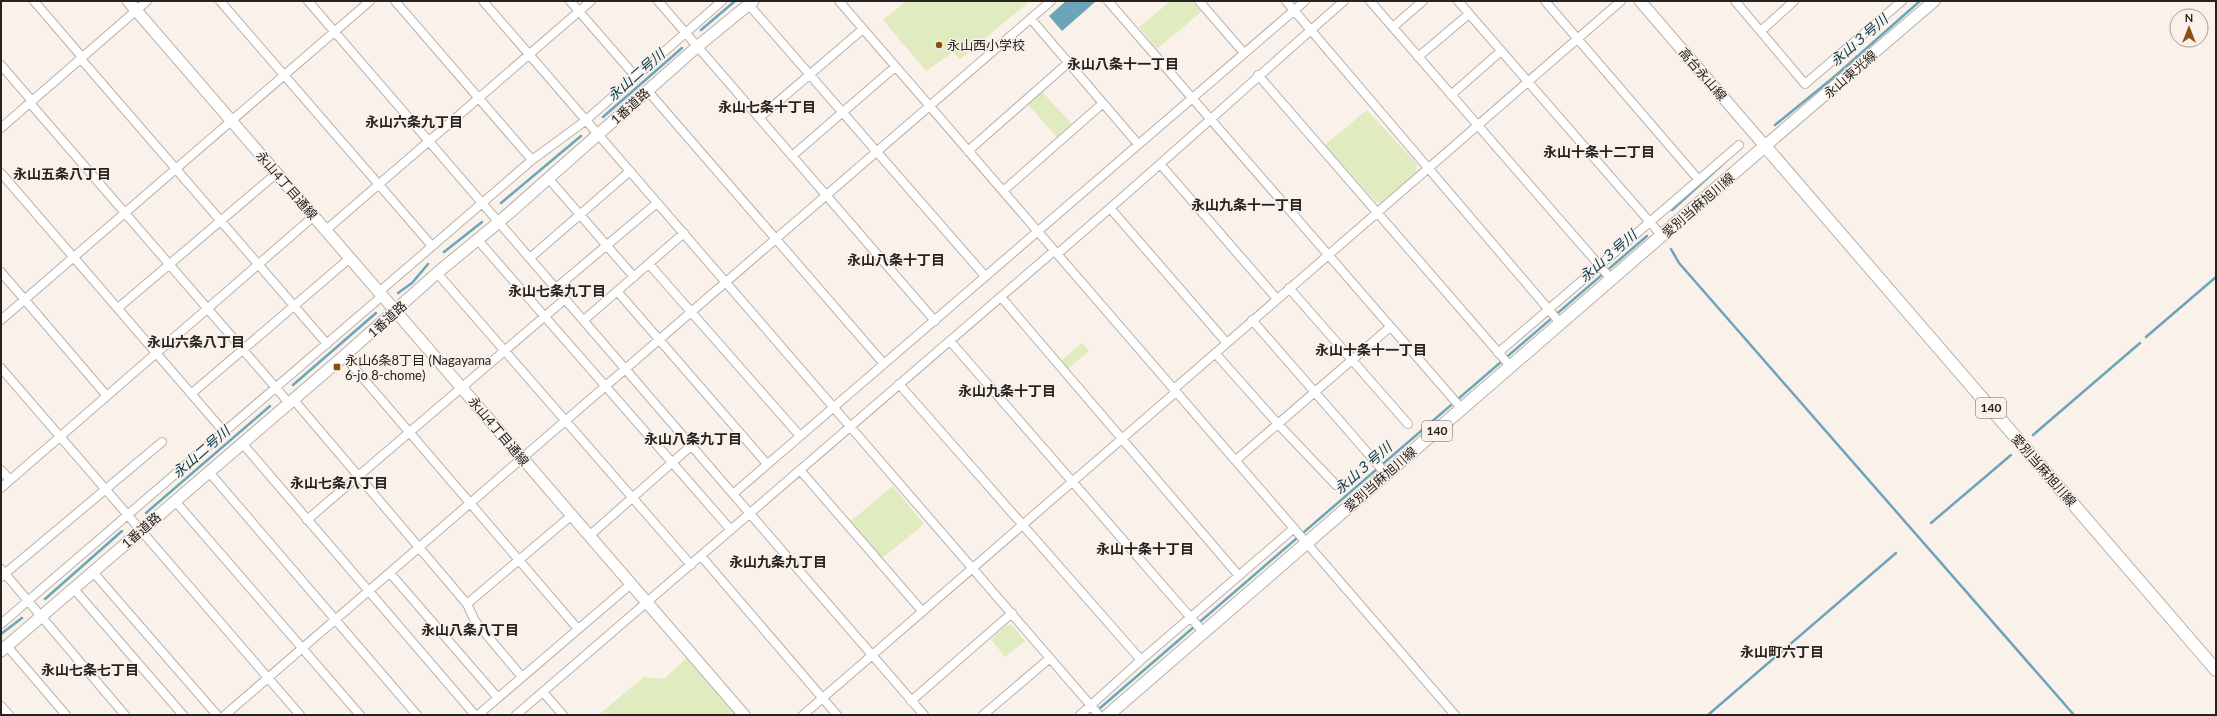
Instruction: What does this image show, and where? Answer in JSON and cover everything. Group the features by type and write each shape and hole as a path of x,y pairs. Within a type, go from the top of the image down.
{"main road":[{"name":"愛別当麻旭川線","path":"1108,715 1197,625 1307,544 1457,404 1555,316 1605,273 1662,236 1765,146 2216,670"}],"street":[{"path":"34,1 175,169 327,344"},
{"name":"永山4丁目通線","path":"128,1 744,715"},
{"path":"1,128 147,1"},
{"path":"220,1 432,246"},
{"path":"308,1 750,514 873,654 924,715"},
{"path":"1,320 370,1"},
{"path":"395,1 532,160"},
{"path":"483,1 1095,711"},
{"path":"570,1 636,77"},
{"path":"326,230 591,1"},
{"path":"658,1 935,321"},
{"path":"1,624 327,344 432,246 483,204 532,160 586,121 722,1"},
{"path":"839,1 1455,715"},
{"path":"225,715 1051,1"},
{"path":"1108,1 1457,404"},
{"path":"1199,1 1244,53"},
{"path":"1286,1 1310,31 1555,316"},
{"path":"734,494 1305,1"},
{"path":"516,715 899,384 1160,165 1258,75 1344,1"},
{"path":"1370,1 1605,273"},
{"path":"1392,27 1423,1"},
{"path":"1545,1 1698,179"},
{"path":"803,715 1122,439 1226,342 1328,256 1621,1"},
{"name":"高台永山線","path":"1640,1 1765,146"},
{"path":"1735,1 1805,84 1902,1"},
{"path":"1761,31 1794,1"},
{"name":"永山東光線","path":"1765,146 1934,1"},
{"path":"1461,2 1469,14 1662,236"},
{"path":"751,3 809,75 985,276"},
{"name":"1番道路","path":"4,649 396,311 437,273 549,179 647,90 751,3"},
{"path":"1418,57 1469,14"},
{"path":"1030,19 1138,144"},
{"path":"759,118 862,29"},
{"path":"1451,95 1501,51"},
{"path":"968,151 1068,63"},
{"path":"1,65 124,213 276,388 291,401 467,604 475,621 522,677"},
{"path":"792,156 895,66"},
{"path":"1258,75 1505,360 1605,273 1650,222 1739,145"},
{"path":"647,90 884,364"},
{"path":"1003,191 1102,104"},
{"path":"1160,165 1278,299"},
{"path":"530,258 630,171"},
{"path":"1,173 225,433"},
{"path":"118,308 277,173"},
{"path":"549,179 634,277"},
{"path":"556,288 657,203"},
{"path":"1110,208 1226,342"},
{"path":"1,488 314,216"},
{"path":"584,320 684,234"},
{"path":"477,239 545,315 731,530"},
{"path":"191,394 350,258"},
{"path":"650,264 800,436"},
{"path":"1,272 107,396"},
{"path":"437,273 565,422 691,565"},
{"path":"1289,288 1408,424"},
{"path":"617,291 767,464"},
{"path":"1001,297 1239,576"},
{"path":"307,520 565,299"},
{"path":"1252,320 1384,472"},
{"path":"1236,460 1390,328"},
{"path":"950,341 1197,625"},
{"path":"1215,352 1278,424 1336,485"},
{"path":"344,356 408,433 471,503 578,629"},
{"path":"1,368 300,715"},
{"path":"899,384 1141,660"},
{"path":"125,715 28,601 2,573 162,442"},
{"path":"242,443 368,591 477,715 631,584"},
{"path":"589,536 692,445"},
{"path":"1,470 10,480"},
{"path":"800,470 922,611"},
{"path":"209,472 417,715"},
{"path":"175,501 360,715"},
{"path":"467,604 572,515"},
{"path":"1080,715 1095,711 1141,660 1197,625 1239,576 1294,529"},
{"path":"701,556 837,715"},
{"path":"93,572 218,715"},
{"path":"390,573 498,698"},
{"path":"74,589 183,715"},
{"path":"911,701 1012,613"},
{"path":"4,649 66,715"},
{"path":"983,715 1050,658"},
{"path":"543,692 563,715"},
{"path":"1,706 9,715"}],"green space":[{"name":"永山西小学校","path":"906,1 1030,1 960,59 953,52 926,71 883,20"},
{"path":"1171,1 1192,1 1201,12 1157,49 1139,27"},
{"path":"1042,92 1072,124 1057,137 1028,105"},
{"path":"1367,110 1417,164 1416,173 1381,203 1375,201 1325,145"},
{"path":"1082,343 1089,351 1068,369 1061,361"},
{"path":"893,486 924,524 882,558 851,521"},
{"path":"1007,625 1012,625 1025,641 1005,657 991,639"},
{"path":"691,654 744,715 598,715 644,677 664,679"}],"water":[{"path":"1066,1 1095,2 1062,31 1049,16"}],"waterway":[{"name":"永山二号川","path":"701,30 735,1"},
{"name":"永山３号川","path":"1775,125 1834,77 1920,1"},
{"name":"永山二号川","path":"603,117 682,48"},
{"name":"永山二号川","path":"501,203 581,136"},
{"name":"永山３号川","path":"1672,210 1724,163"},
{"name":"永山二号川","path":"444,252 482,222"},
{"name":"永山３号川","path":"1092,715 1647,236"},
{"path":"1671,249 1679,263 2074,715"},
{"name":"永山二号川","path":"398,293 412,283 428,264"},
{"path":"2146,337 2216,277"},
{"name":"永山二号川","path":"293,385 376,313"},
{"path":"2033,435 2140,343"},
{"name":"永山二号川","path":"146,513 270,406"},
{"path":"1931,523 2011,455"},
{"name":"永山二号川","path":"45,599 122,531"},
{"path":"1708,715 1896,553"},
{"name":"永山二号川","path":"1,634 22,618"}],"place":[{"name":"永山西小学校","path":"939,45"},
{"name":"永山6条8丁目 (Nagayama 6-jo 8-chome)","path":"337,367"}],"district":[{"name":"永山八条十一丁目","path":"1123,64"},
{"name":"永山七条十丁目","path":"767,107"},
{"name":"永山六条九丁目","path":"414,122"},
{"name":"永山十条十二丁目","path":"1599,152"},
{"name":"永山五条八丁目","path":"62,174"},
{"name":"永山九条十一丁目","path":"1247,205"},
{"name":"永山八条十丁目","path":"896,260"},
{"name":"永山七条九丁目","path":"557,291"},
{"name":"永山六条八丁目","path":"196,342"},
{"name":"永山十条十一丁目","path":"1371,350"},
{"name":"永山九条十丁目","path":"1007,391"},
{"name":"永山八条九丁目","path":"693,439"},
{"name":"永山七条八丁目","path":"339,483"},
{"name":"永山十条十丁目","path":"1145,549"},
{"name":"永山九条九丁目","path":"778,562"},
{"name":"永山八条八丁目","path":"470,630"},
{"name":"永山町六丁目","path":"1782,652"},
{"name":"永山七条七丁目","path":"90,670"}]}
